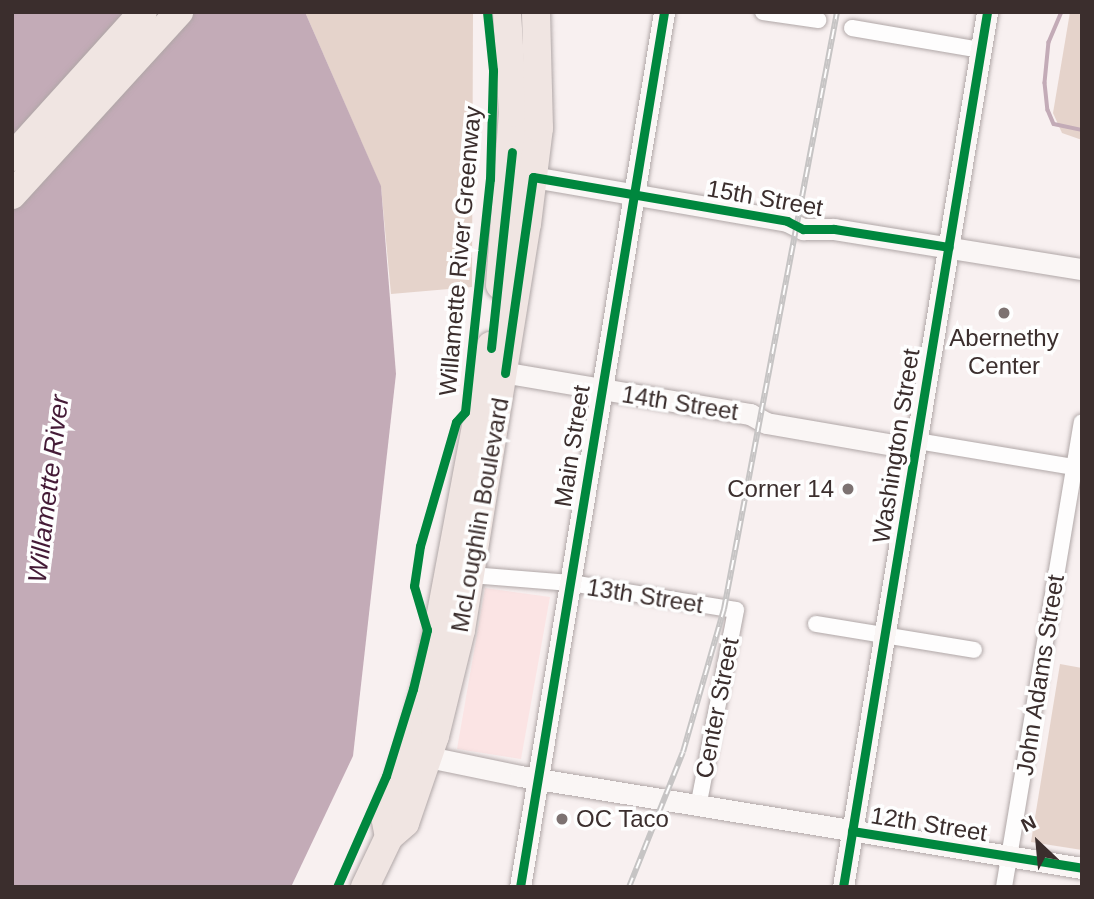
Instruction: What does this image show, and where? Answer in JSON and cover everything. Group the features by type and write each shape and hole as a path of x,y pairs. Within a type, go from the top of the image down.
{"highway":[{"path":"12,157 144,12"},
{"path":"12,195 179,12"},
{"name":"McLoughlin Boulevard","path":"419,755 471,575 496,371 510,189 513,76 507,12"},
{"name":"McLoughlin Boulevard","path":"365,887 389,838 405,823 442,619 496,371 533,177 540,86 536,12"}],"street":[{"name":"Main Street","path":"520,887 664,12"},
{"path":"763,12 818,20"},
{"name":"Washington Street","path":"842,887 987,12"},
{"path":"852,28 981,50"},
{"name":"15th Street","path":"533,177 787,221 803,229 834,229 1082,269"},
{"name":"14th Street","path":"496,371 750,414 767,410 895,432 917,441 1074,467"},
{"name":"John Adams Street","path":"1004,887 1082,423"},
{"name":"13th Street","path":"471,575 571,583 736,610"},
{"name":"Center Street","path":"698,807 736,610"},
{"path":"816,624 974,650"},
{"name":"12th Street","path":"419,755 698,807 1082,868"}],"shaded area":[{"path":"305,12 473,12 472,287 391,294 381,187"},
{"path":"1070,12 1082,12 1082,140 1062,133 1053,113"},
{"path":"485,588 550,597 521,759 457,749"},
{"path":"1060,664 1082,668 1082,850 1031,842"}],"water":[{"name":"Willamette River","path":"12,12 305,12 381,186 396,374 353,756 291,887 12,887"}],"waterway":[{"path":"1062,12 1049,42 1045,83 1048,110 1054,124 1082,130"}],"railway":[{"path":"629,887 683,752 724,609 837,12"}],"cycle path":[{"name":"Willamette River Greenway","path":"337,887 386,776 413,689 427,630 414,586 420,546 456,422 465,412 490,179 493,70 487,12"},
{"path":"520,887 664,12"},
{"path":"843,887 987,12"},
{"path":"491,348 512,152"},
{"path":"505,373 533,177 787,221 803,229 834,229 949,247"},
{"path":"852,831 1082,868"}],"place":[{"name":"Abernethy Center","path":"1004,313"},
{"name":"Corner 14","path":"848,489"},
{"name":"OC Taco","path":"562,819"}]}
